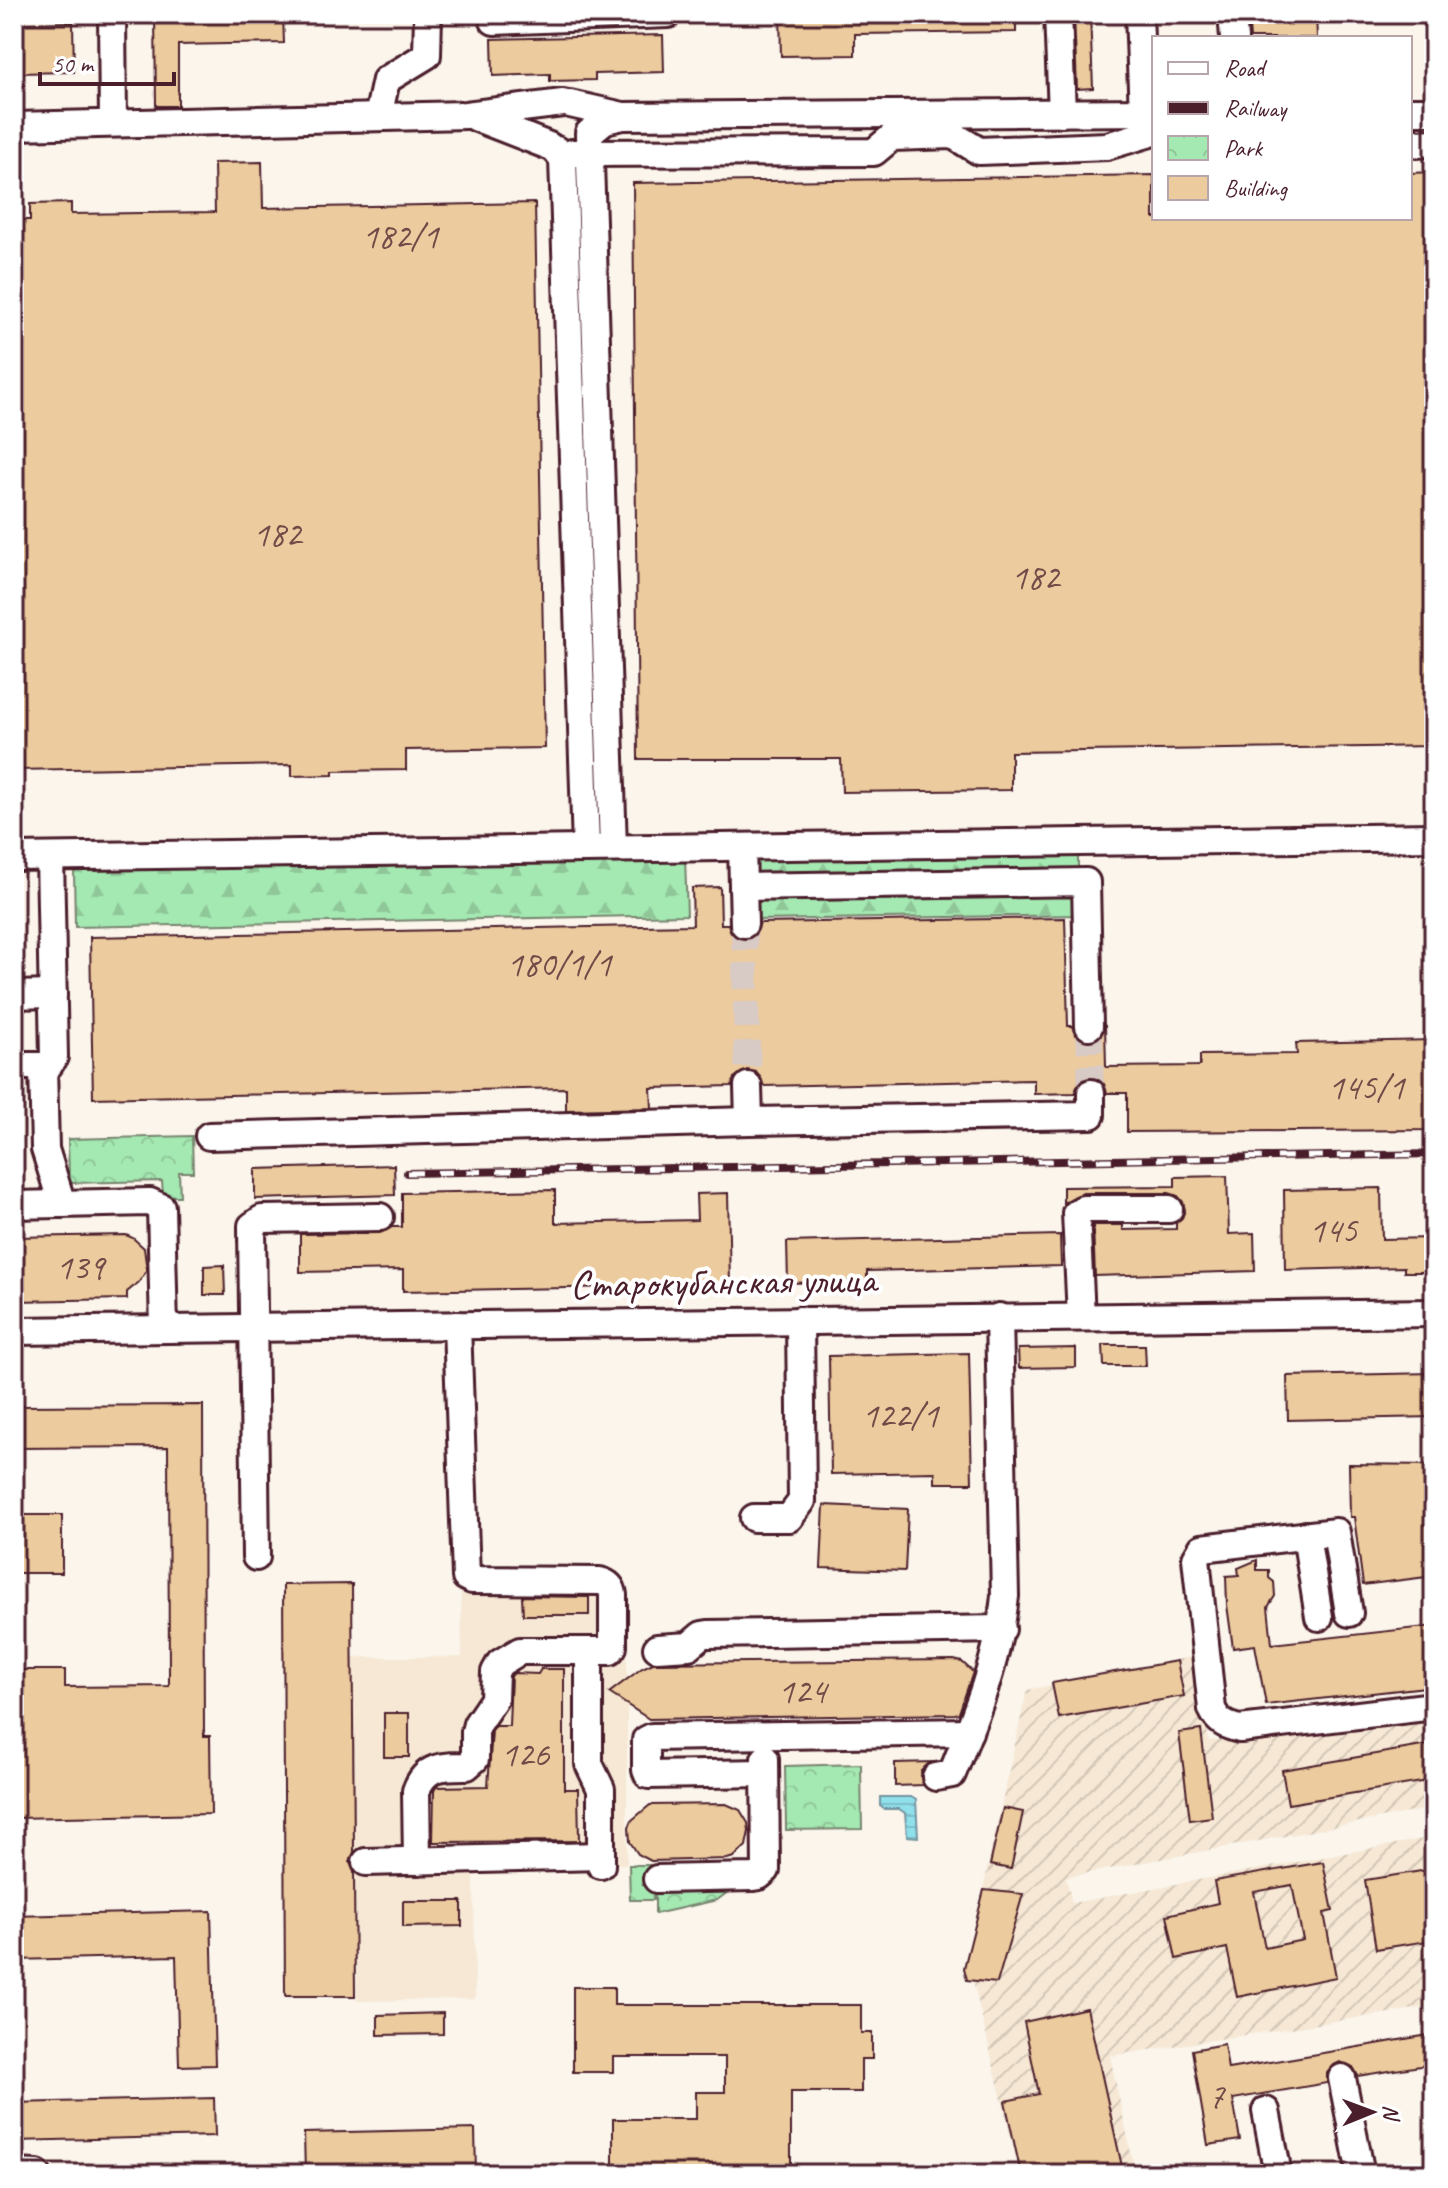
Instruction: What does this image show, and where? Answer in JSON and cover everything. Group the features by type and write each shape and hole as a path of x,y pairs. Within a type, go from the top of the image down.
{"street":[{"path":"112,14 113,122"},
{"path":"378,117 386,80 427,55 428,14"},
{"path":"493,14 494,21 668,14"},
{"path":"1058,14 1062,113"},
{"path":"1139,14 1150,119"},
{"path":"1232,14 1234,36"},
{"path":"14,126 466,115 566,104 623,116"},
{"path":"570,147 541,132 541,123 549,110 566,104 577,107 587,118 563,159 586,848"},
{"path":"1412,111 1434,111"},
{"path":"570,147 605,120 623,116 1062,113 1150,119"},
{"path":"466,115 570,147 874,152 892,137 953,135 979,151 1107,146 1150,119"},
{"path":"1412,142 1434,143"},
{"path":"570,147 613,847"},
{"path":"14,857 1434,837"},
{"path":"742,847 744,924"},
{"path":"14,1066 49,1065 54,1057 50,857"},
{"path":"743,887 1086,882 1089,1026"},
{"path":"14,995 53,994"},
{"path":"43,1066 45,1149 62,1204"},
{"path":"748,1086 749,1121"},
{"path":"209,1136 1091,1115 1091,1093"},
{"path":"14,1205 150,1202 161,1207 164,1329"},
{"path":"1081,1317 1076,1213 1083,1209 1169,1209"},
{"path":"256,1557 252,1226 262,1219 380,1217"},
{"name":"Старокубанская улица","path":"14,1331 1434,1313"},
{"path":"942,1772 969,1732 1002,1629 1005,1596 999,1317"},
{"path":"754,1518 789,1518 802,1501 800,1320"},
{"path":"417,1861 416,1791 419,1781 431,1769 467,1766 475,1759 477,1724 494,1699 495,1672 500,1663 520,1651 610,1651 613,1647 613,1595 607,1583 472,1580 466,1577 457,1325"},
{"path":"1349,1613 1338,1535 1332,1532 1206,1546 1197,1553 1212,1709 1216,1719 1240,1729 1434,1706"},
{"path":"1306,1535 1319,1617"},
{"path":"657,1648 689,1646 708,1634 1002,1629"},
{"path":"366,1862 601,1860 601,1789 589,1764 589,1651"},
{"path":"765,1773 648,1775 645,1744 652,1737 969,1732"},
{"path":"657,1879 759,1876 766,1870 765,1735"},
{"path":"1342,2078 1361,2174"},
{"path":"1266,2111 1278,2174"},
{"path":"14,2173 37,2174"}],"shaded area":[{"path":"461,1586 597,1586 605,1607 627,1608 627,1864 474,1868 475,1999 357,2001 352,1657 462,1657"},
{"path":"1196,1656 1209,1741 1434,1715 1434,1808 1066,1877 1072,1903 1434,1837 1434,2006 1110,2056 1135,2171 1125,2174 1020,2174 969,1965 1027,1690"}],"green space":[{"path":"1078,852 1078,873 757,878 755,858"},
{"path":"685,858 687,915 75,927 74,870"},
{"path":"1081,887 1081,915 755,920 754,895"},
{"path":"192,1136 193,1172 179,1172 180,1196 163,1196 162,1181 69,1183 68,1139"},
{"path":"861,1764 862,1829 786,1830 785,1766"},
{"path":"629,1865 652,1865 653,1900 630,1900"},
{"path":"728,1888 728,1892 717,1900 655,1914 655,1889"}],"water":[{"path":"880,1797 911,1797 916,1800 918,1837 907,1836 905,1813 899,1809 884,1809 880,1806"}],"building":[{"path":"155,14 283,15 284,43 178,45 178,106 156,106"},
{"path":"780,14 1016,14 1016,32 855,34 855,55 781,56"},
{"path":"1074,14 1090,14 1093,88 1077,89"},
{"path":"1248,14 1316,14 1317,36 1250,36"},
{"path":"73,22 74,72 14,73 14,23"},
{"path":"663,35 664,72 595,74 595,80 550,81 550,74 493,76 492,39"},
{"path":"262,162 263,208 535,203 545,748 406,750 406,770 333,771 333,775 292,776 292,765 14,770 14,220 30,220 30,204 71,203 71,214 215,212 214,163"},
{"path":"1434,172 1434,746 1011,752 1011,790 842,792 841,759 638,759 633,183 1152,175 1152,220 1412,220 1412,173"},
{"path":"720,887 721,924 728,924 731,933 744,940 753,937 760,923 1065,918 1068,1026 1073,1026 1076,1035 1089,1042 1098,1039 1105,1025 1106,1067 1200,1066 1200,1055 1297,1054 1296,1043 1434,1040 1434,1130 1127,1132 1127,1093 1107,1093 1104,1084 1092,1077 1082,1080 1075,1093 1034,1094 1034,1080 764,1086 756,1072 747,1070 734,1078 732,1086 651,1088 652,1108 566,1110 566,1088 93,1098 90,937 693,925 692,888"},
{"path":"394,1165 395,1195 255,1199 255,1169"},
{"path":"1227,1176 1229,1234 1254,1233 1255,1271 1095,1276 1093,1225 1123,1225 1123,1230 1176,1229 1176,1223 1185,1210 1183,1202 1169,1193 1083,1193 1063,1203 1063,1187 1175,1186 1175,1177"},
{"path":"1381,1188 1382,1239 1434,1238 1434,1272 1404,1272 1404,1267 1285,1270 1284,1190"},
{"path":"555,1190 555,1223 697,1220 696,1194 728,1193 730,1285 403,1291 403,1270 300,1272 300,1234 380,1233 392,1227 402,1227 402,1193"},
{"path":"126,1235 144,1248 147,1270 127,1292 127,1299 14,1301 14,1237"},
{"path":"1060,1235 1061,1266 867,1271 867,1281 788,1283 787,1242"},
{"path":"224,1265 225,1295 204,1295 204,1266"},
{"path":"1103,1345 1145,1345 1146,1366 1104,1366"},
{"path":"1076,1348 1076,1367 1019,1368 1018,1349"},
{"path":"969,1353 972,1483 935,1483 935,1472 831,1474 829,1356"},
{"path":"1434,1373 1434,1417 1288,1420 1287,1376"},
{"path":"203,1405 204,1736 210,1736 211,1814 14,1818 14,1670 65,1670 65,1687 169,1686 169,1671 168,1447 14,1448 14,1406"},
{"path":"1349,1464 1434,1465 1434,1576 1363,1585 1354,1517 1350,1517"},
{"path":"824,1505 908,1509 905,1571 821,1568"},
{"path":"14,1515 62,1515 62,1573 14,1573"},
{"path":"1257,1560 1257,1570 1269,1570 1269,1578 1274,1582 1275,1596 1268,1607 1272,1644 1434,1626 1434,1686 1266,1705 1255,1645 1233,1648 1227,1605 1226,1576 1239,1575 1238,1568"},
{"path":"352,1584 354,1852 350,1862 354,1872 355,1996 285,1996 283,1585"},
{"path":"522,1596 589,1597 589,1615 523,1615"},
{"path":"1177,1661 1184,1696 1059,1718 1052,1683"},
{"path":"962,1662 973,1672 959,1713 955,1714 649,1719 609,1693 653,1663"},
{"path":"541,1669 564,1669 564,1789 578,1789 579,1841 433,1842 436,1787 488,1786 492,1731 495,1726 509,1726 511,1676 514,1673 538,1674"},
{"path":"384,1713 409,1713 409,1757 384,1757"},
{"path":"1201,1730 1212,1817 1190,1820 1179,1733"},
{"path":"1434,1744 1434,1780 1288,1804 1282,1770"},
{"path":"932,1762 921,1771 923,1785 895,1786 895,1763"},
{"path":"726,1804 740,1810 748,1823 746,1846 734,1857 651,1861 638,1854 630,1842 632,1820 650,1805"},
{"path":"1003,1808 1023,1812 1011,1869 990,1865"},
{"path":"1323,1862 1333,1911 1324,1913 1336,1977 1237,1997 1227,1948 1176,1959 1167,1915 1218,1903 1214,1881","holes":["1292,1885 1303,1940 1265,1948 1254,1892"]},
{"path":"1434,1869 1434,1940 1376,1949 1365,1880"},
{"path":"984,1890 1023,1894 997,1983 967,1980 964,1968"},
{"path":"403,1901 462,1901 462,1926 403,1927"},
{"path":"211,1911 215,2065 179,2066 176,1956 14,1960 14,1916"},
{"path":"573,1987 614,1987 614,2005 861,2005 861,2033 872,2033 872,2059 861,2059 861,2092 791,2092 791,2174 613,2171 613,2119 696,2119 696,2092 725,2092 725,2057 613,2057 613,2072 573,2072"},
{"path":"1087,2008 1123,2171 1109,2174 1021,2174 1005,2101 1039,2094 1024,2022"},
{"path":"443,2013 443,2034 378,2035 378,2015"},
{"path":"1429,2035 1433,2064 1358,2076 1353,2067 1340,2062 1327,2072 1327,2083 1233,2099 1240,2140 1208,2145 1192,2050 1224,2044 1228,2069"},
{"path":"214,2098 215,2136 14,2141 14,2103"},
{"path":"475,2129 476,2174 305,2174 304,2133"}],"tunnel":[{"path":"744,924 748,1086"},
{"path":"1089,1026 1091,1093"}],"railway":[{"path":"407,1173 1434,1154"}]}
